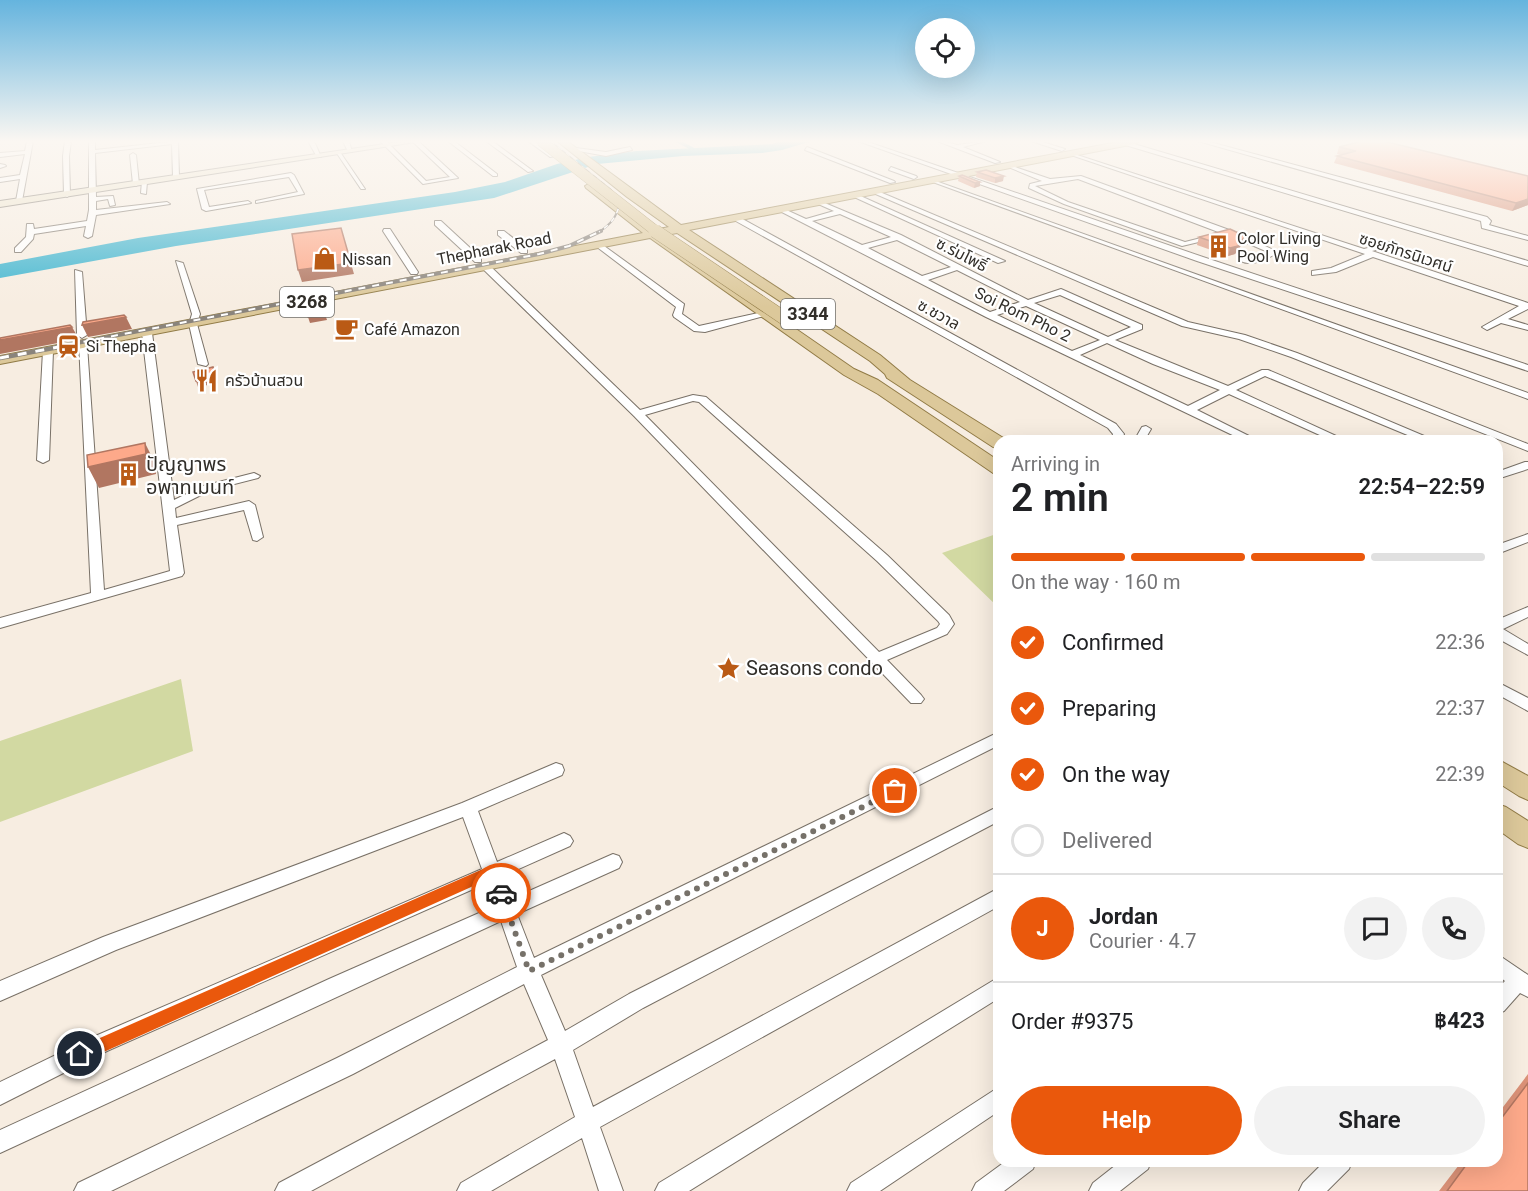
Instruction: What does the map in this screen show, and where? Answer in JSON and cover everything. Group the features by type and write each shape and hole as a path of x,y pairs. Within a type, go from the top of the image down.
{"main road":[{"path":"0,204 54,197"},
{"path":"604,197 625,203 623,216 611,235 676,253"},
{"name":"3344","path":"611,197 665,239 797,321 904,382 993,439"},
{"name":"3344","path":"621,197 625,203 660,229 710,250 875,358 904,382"},
{"name":"3344","path":"626,197 678,237 797,321 885,391 993,465"},
{"name":"Thepharak Road","path":"0,352 147,333 194,319 414,272 482,263 524,251 611,235 660,229 816,197"},
{"name":"Thepharak Road","path":"705,218 737,218 846,197"},
{"name":"3344","path":"625,203 643,204 676,253 710,270 849,372 885,391"},
{"path":"643,204 677,212"},
{"path":"705,218 710,250"},
{"path":"660,229 710,270 735,267"},
{"name":"Thepharak Road","path":"0,360 48,351 82,340 482,263 611,235"},
{"path":"1503,773 1528,789"},
{"path":"1503,819 1528,836"}],"street":[{"path":"19,201 20,197"},
{"path":"88,236 94,197"},
{"path":"105,197 111,198 112,205"},
{"path":"202,197 204,207 211,209 256,197"},
{"path":"858,197 1001,261"},
{"path":"886,197 1185,324 1238,336 1282,351 1497,435"},
{"path":"978,197 1528,396"},
{"path":"1024,197 1200,259 1528,368"},
{"path":"1052,197 1185,244 1229,233"},
{"path":"1131,197 1274,252 1258,260 1245,261"},
{"name":"ซอยภัทรนิเวศน์","path":"1200,197 1527,306"},
{"path":"1301,197 1528,264"},
{"path":"1403,197 1484,219 1487,221 1485,226 1528,238"},
{"name":"ซ.ร่มโพธิ์","path":"818,202 898,237 956,268 1107,341 1226,389 1329,435"},
{"path":"18,250 30,237 30,229 167,204"},
{"name":"Soi Rom Pho 2","path":"780,209 861,248 989,315 1241,435"},
{"path":"805,221 840,212"},
{"path":"92,218 133,213"},
{"name":"ซ.ชวาล","path":"737,218 1112,426 1119,435"},
{"path":"438,223 638,414 915,699"},
{"path":"387,231 414,272"},
{"path":"501,233 524,251"},
{"path":"611,235 681,306 677,315 697,329 767,314"},
{"path":"861,248 898,237"},
{"path":"1315,273 1333,270 1392,243"},
{"path":"179,263 203,364"},
{"path":"922,279 956,268"},
{"path":"78,272 98,596"},
{"path":"989,315 1063,292 1139,327 1071,355"},
{"path":"1487,327 1527,306"},
{"path":"1501,320 1527,328"},
{"path":"0,623 177,573 147,333"},
{"path":"44,460 48,351"},
{"path":"1188,410 1226,389 1262,373 1268,373 1417,435"},
{"path":"638,414 693,398 702,399 867,544 944,618 947,624 942,631 876,659"},
{"path":"1142,435 1146,429"},
{"path":"1503,438 1528,448"},
{"path":"1503,474 1526,466"},
{"path":"170,506 207,488 254,476"},
{"path":"172,523 249,505 257,537"},
{"path":"1503,548 1528,538"},
{"path":"1503,623 1528,612"},
{"path":"1503,635 1528,650"},
{"path":"1503,690 1528,705"},
{"path":"86,1191 345,1066 529,971 993,741"},
{"path":"0,991 110,943 468,808 556,771"},
{"path":"468,808 529,971 561,1046 611,1191"},
{"path":"287,1191 561,1046 636,1000 993,816"},
{"path":"0,1094 100,1044 564,841"},
{"path":"0,1142 507,908 613,862"},
{"path":"469,1191 588,1122 993,899"},
{"path":"1503,967 1524,983 1503,999"},
{"path":"667,1191 993,991"},
{"path":"859,1191 993,1102"},
{"path":"984,1191 1017,1167"},
{"path":"1101,1191 1132,1167"},
{"path":"1311,1191 1335,1167"}],"green space":[{"path":"993,535 993,602 942,553"},
{"path":"181,679 193,751 0,822 0,741"}],"water":[{"path":"423,197 498,197 176,246 0,278 0,264 138,238"}],"building":[{"path":"1492,197 1528,197 1528,199 1516,203"},
{"name":"Nissan","path":"341,228 351,263 298,270 292,234"},
{"path":"1230,229 1245,236 1238,246 1230,248 1199,237"},
{"path":"320,303 325,314 308,317 304,307"},
{"path":"124,315 126,317 82,325 83,322"},
{"path":"70,325 72,327 0,340 0,338"},
{"path":"213,367 215,376 196,381 193,372"},
{"path":"145,443 146,454 88,467 87,455"},
{"path":"1528,1083 1528,1191 1447,1191 1465,1167 1503,1167 1503,1116"}],"railway":[{"path":"599,232 613,220 617,212 620,202 616,197"},
{"path":"56,347 539,254 569,246 599,232"},
{"path":"0,358 64,346"}],"way so far":[{"path":"501,893 529,971 895,791"}],"place":[{"name":"Color Living Pool Wing","path":"1219,247"},
{"name":"Nissan","path":"324,259"},
{"name":"Café Amazon","path":"346,329"},
{"name":"Si Thepha","path":"68,346"},
{"name":"ครัวบ้านสวน","path":"207,380"},
{"name":"ปัญญาพร อพาทเมนท์","path":"128,475"},
{"name":"Seasons condo","path":"728,668"}],"route":[{"path":"80,1054 492,871 501,893"}]}
